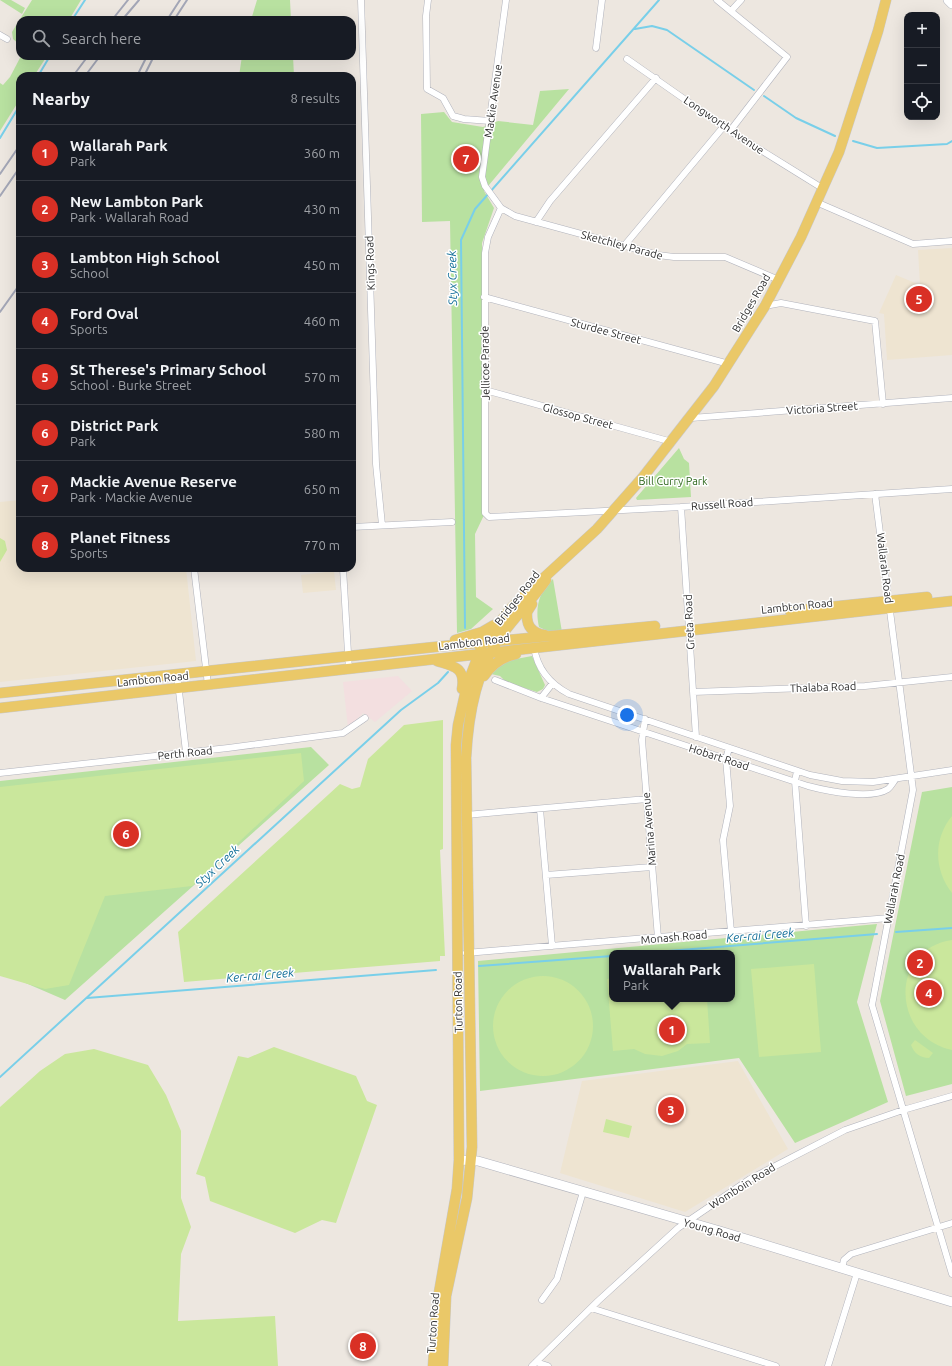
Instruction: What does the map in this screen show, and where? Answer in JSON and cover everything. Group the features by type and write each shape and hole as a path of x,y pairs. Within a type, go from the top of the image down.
{"main road":[{"name":"Bridges Road","path":"478,653 483,643 498,622 527,592 615,511 691,418 729,364 765,306 779,280 840,152 878,31 886,0"},
{"name":"Bridges Road","path":"497,641 535,596 554,568"},
{"name":"Lambton Road","path":"0,708 349,670 689,626 889,604 952,594"},
{"path":"535,596 535,600 527,612 529,626 538,634 553,636"},
{"name":"Lambton Road","path":"889,604 952,601"},
{"path":"444,646 487,630 498,622"},
{"name":"Lambton Road","path":"0,693 444,646 689,626"},
{"name":"Turton Road","path":"443,1366 446,1296 467,1198 471,1160 472,1114 466,816 467,736 478,685 497,641"},
{"path":"478,685 488,670 502,658 524,652 534,647"},
{"name":"Turton Road","path":"433,1366 437,1304 457,1189 459,1160 457,734 467,685 478,653"},
{"path":"434,659 452,665 461,674 463,684 457,709 460,716"}],"street":[{"name":"Kings Road","path":"361,0 376,464 382,525"},
{"path":"428,0 426,16 428,89 443,98 453,116 464,119 490,121"},
{"name":"Mackie Avenue","path":"494,199 485,186 483,173 506,0"},
{"path":"596,48 602,0"},
{"path":"717,0 787,57 730,131"},
{"path":"731,11 741,0"},
{"path":"948,0 952,4"},
{"path":"0,35 8,39"},
{"name":"Longworth Avenue","path":"627,59 730,131 822,188"},
{"path":"536,222 550,201 656,78"},
{"path":"624,246 724,126"},
{"name":"Sketchley Parade","path":"494,199 501,208 515,216 536,222 666,257 725,257 779,280"},
{"path":"816,202 913,244 952,241"},
{"name":"Jellicoe Parade","path":"493,518 486,513 484,297 486,245 501,208"},
{"path":"772,293 781,303"},
{"name":"Sturdee Street","path":"484,297 729,364"},
{"path":"765,306 781,303 875,321 883,404"},
{"name":"Glossop Street","path":"485,390 672,442"},
{"name":"Victoria Street","path":"691,418 952,398"},
{"name":"Russell Road","path":"493,518 952,489"},
{"name":"Wallarah Road","path":"875,494 912,777 912,799 872,1005 952,1274"},
{"name":"Greta Road","path":"681,507 696,737"},
{"path":"356,527 452,522"},
{"path":"194,572 208,685"},
{"path":"343,572 349,670"},
{"name":"Hobart Road","path":"534,647 536,657 545,676 560,690 578,698 645,719 797,771 842,781 873,782 952,770"},
{"path":"177,674 186,752"},
{"name":"Thalaba Road","path":"693,692 865,686 952,677"},
{"name":"Hobart Road","path":"495,680 541,698 824,790 873,794 888,788 896,779"},
{"path":"541,698 552,684"},
{"name":"Perth Road","path":"0,772 343,733 365,718"},
{"name":"Marina Avenue","path":"645,719 642,731 658,938"},
{"path":"729,748 726,759 730,806 722,840 730,932"},
{"path":"797,771 795,781 806,926"},
{"path":"466,816 540,810 568,805 647,799"},
{"path":"540,810 552,946"},
{"path":"546,875 652,867"},
{"name":"Monash Road","path":"459,954 889,918"},
{"name":"Womboin Road","path":"534,1364 591,1308 678,1228 750,1179 845,1130 903,1110 952,1096"},
{"name":"Young Road","path":"459,1160 471,1160 584,1192 857,1272 952,1302"},
{"path":"542,1300 557,1279 584,1192"},
{"path":"842,1268 844,1260 851,1254 952,1223"},
{"path":"828,1366 857,1272"},
{"path":"591,1308 776,1366"},
{"path":"534,1364 548,1366"}],"shaded area":[{"path":"952,248 952,355 887,360 884,314 879,313 896,275 920,285 918,250"},
{"path":"16,500 16,572 186,572 196,661 0,682 0,502"},
{"path":"334,572 336,590 303,593 301,575"},
{"path":"398,676 412,691 375,722 363,713 348,728 343,682"},
{"path":"738,1061 788,1149 685,1212 560,1173 582,1081"}],"green space":[{"path":"0,0 11,0 25,8 22,14"},
{"path":"32,0 81,0 71,16 22,16"},
{"path":"257,0 290,0 291,16 252,16"},
{"path":"16,26 16,42 13,39 12,32"},
{"path":"19,60 44,60 37,72 16,72 16,105 0,131 0,83 3,85 10,77"},
{"path":"241,60 293,60 294,72 240,72"},
{"path":"569,89 484,191 494,208 482,243 484,515 475,534 476,597 493,609 471,629 457,633 450,221 422,222 421,114 444,112 452,122 483,127 498,121 533,125 540,91"},
{"name":"Bill Curry Park","path":"679,448 684,459 689,463 691,497 637,500 636,498"},
{"path":"0,538 5,541 7,550 0,562"},
{"path":"553,579 562,632 554,634 539,627 537,614 541,595"},
{"path":"532,656 545,685 543,689 537,692 506,682 500,676 491,674 505,661"},
{"path":"443,720 443,849 440,850 445,956 440,956 440,961 184,982 178,932 340,784 352,789 360,787 368,759 404,725"},
{"path":"311,747 329,765 65,1000 0,972 0,781"},
{"path":"301,753 304,781 192,886 105,896 69,985 45,989 0,976 0,787"},
{"path":"952,787 952,1084 906,1096 880,1001 922,792"},
{"path":"952,816 952,893 942,874 938,854 941,834"},
{"path":"877,924 857,1002 888,1102 795,1143 739,1058 480,1091 478,961"},
{"path":"952,940 952,1050 932,1042 917,1029 909,1012 906,994 908,975 917,959 931,947"},
{"path":"814,964 821,1052 759,1057 751,969"},
{"path":"543,976 562,980 579,990 589,1007 593,1026 589,1045 579,1062 562,1072 543,1076 524,1072 507,1062 497,1045 493,1026 497,1007 507,990 524,980"},
{"path":"607,979 609,979 609,1002 707,1002 710,1043 687,1044 678,1051 662,1056 645,1054 634,1049 613,1051"},
{"path":"915,1040 933,1053 929,1058 920,1056 914,1050 911,1045"},
{"path":"274,1047 356,1076 367,1101 377,1105 336,1223 322,1220 295,1233 210,1201 205,1177 196,1174 238,1056 248,1058"},
{"path":"94,1049 148,1065 166,1095 181,1131 181,1198 191,1227 181,1254 178,1321 275,1316 278,1366 0,1366 0,1107 40,1071 65,1054"},
{"path":"606,1119 632,1126 629,1138 603,1132"}],"waterway":[{"path":"75,16 85,0"},
{"name":"Styx Creek","path":"465,628 461,240 475,209 659,0"},
{"path":"635,29 652,26 667,30 754,90"},
{"path":"40,72 48,60"},
{"path":"764,96 796,118 835,136"},
{"path":"0,138 16,112"},
{"path":"853,141 877,148 947,144 952,141"},
{"name":"Styx Creek","path":"0,1077 401,710 438,683 448,672"},
{"name":"Ker-rai Creek","path":"896,932 952,928"},
{"name":"Ker-rai Creek","path":"680,950 877,934"},
{"name":"Ker-rai Creek","path":"479,966 609,956"},
{"name":"Ker-rai Creek","path":"87,998 436,970"}],"railway":[{"path":"115,16 128,0"},
{"path":"125,16 139,0"},
{"path":"170,16 180,0"},
{"path":"177,16 187,0"},
{"path":"76,72 85,60"},
{"path":"88,72 97,60"},
{"path":"139,72 145,60"},
{"path":"146,72 152,60"},
{"path":"0,174 16,151"},
{"path":"0,196 16,173"},
{"path":"0,312 16,290"}],"place":[{"name":"Mackie Avenue Reserve","path":"466,159"},
{"name":"St Therese's Primary School","path":"919,299"},
{"name":"District Park","path":"126,834"},
{"name":"New Lambton Park","path":"920,963"},
{"name":"Ford Oval","path":"929,993"},
{"name":"Wallarah Park","path":"672,1030"},
{"name":"Lambton High School","path":"671,1110"},
{"name":"Planet Fitness","path":"363,1346"}]}
